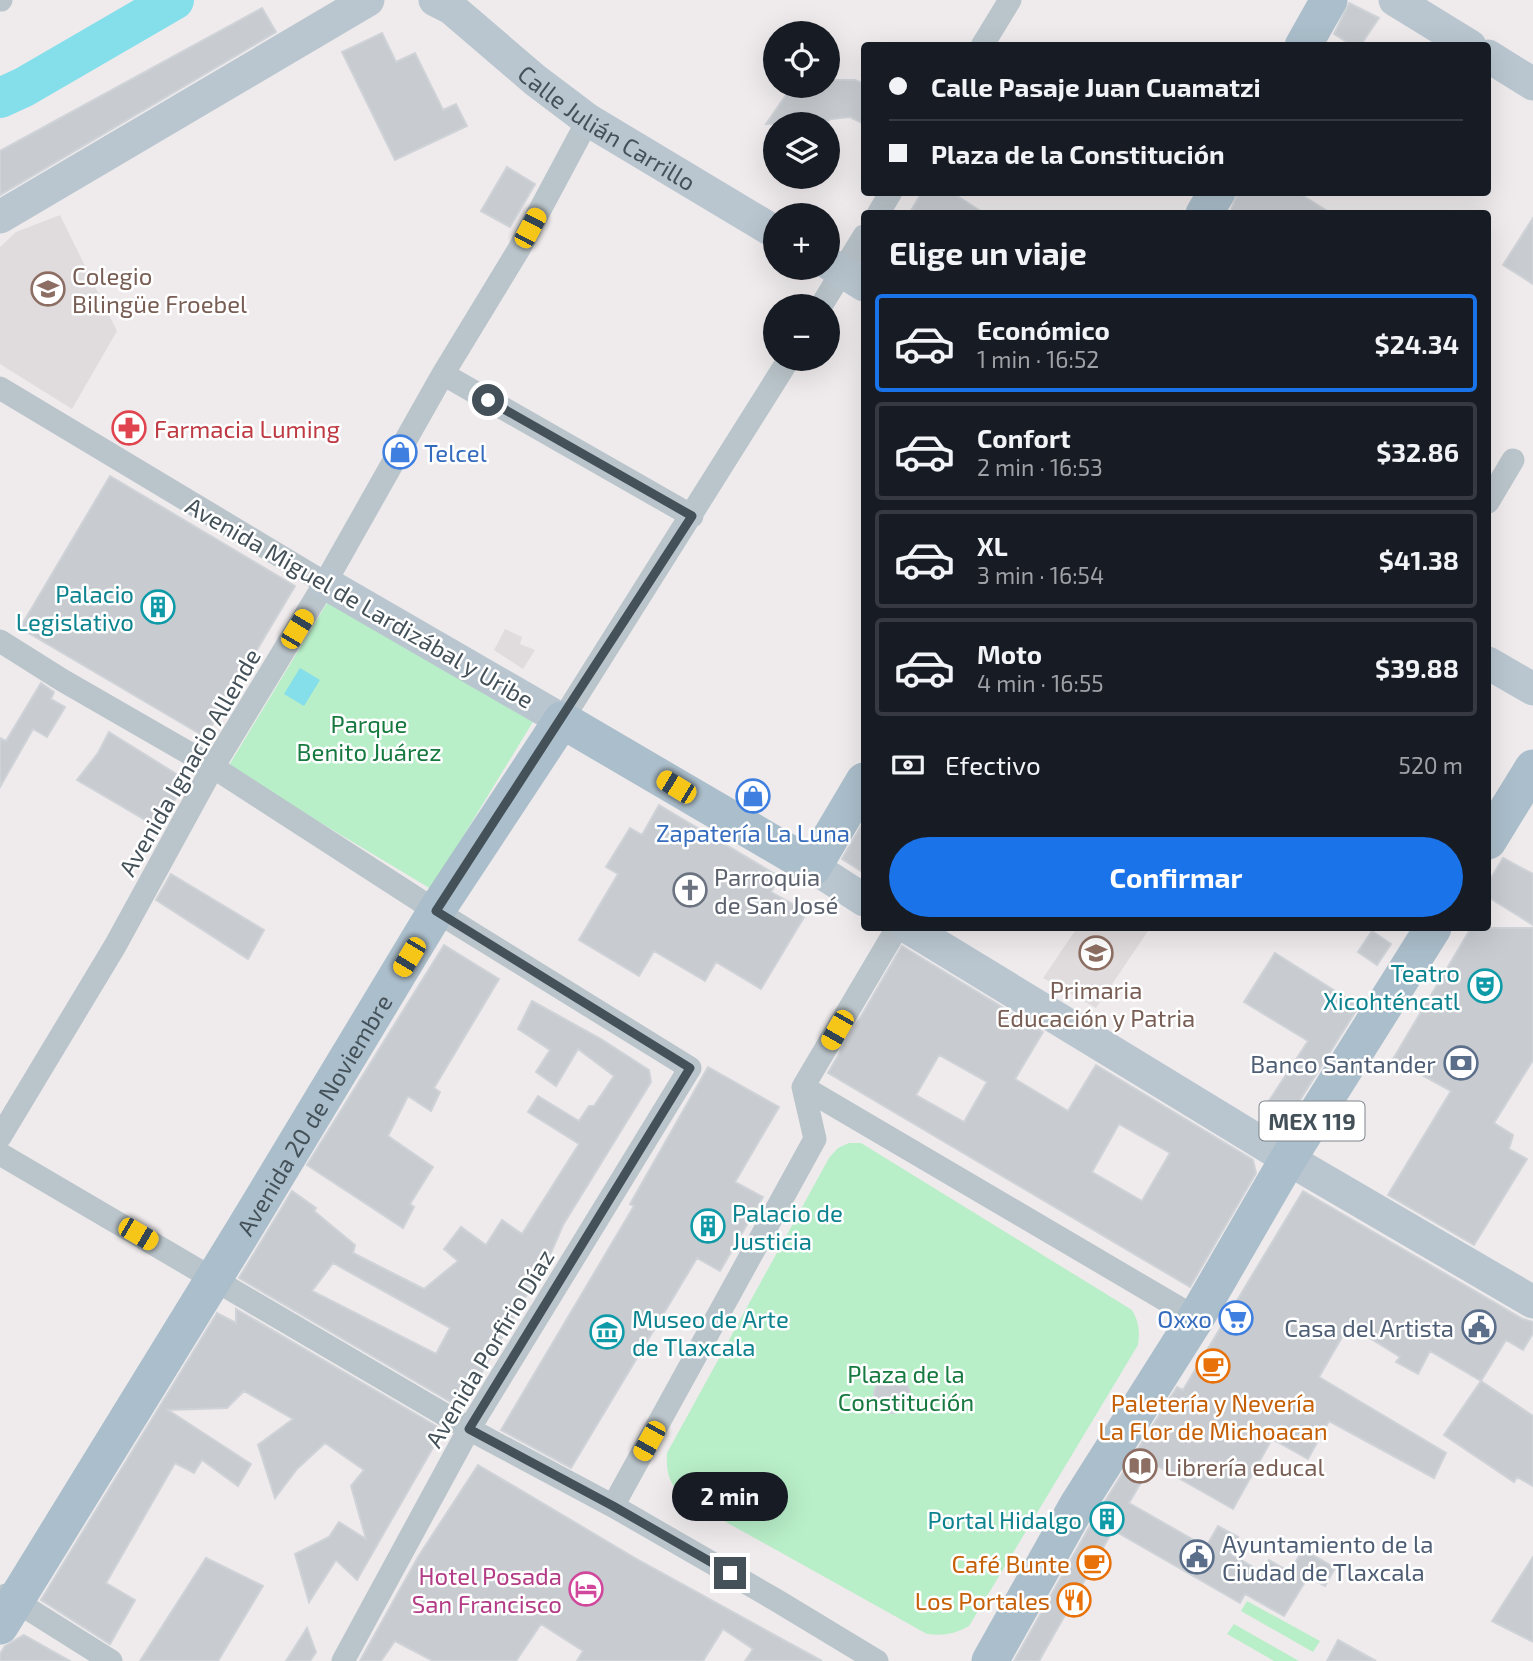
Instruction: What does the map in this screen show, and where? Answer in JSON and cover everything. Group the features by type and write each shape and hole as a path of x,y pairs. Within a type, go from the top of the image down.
{"main road":[{"path":"1305,42 1329,0"},
{"name":"Avenida Miguel de Lardizábal y Uribe","path":"562,720 813,867"},
{"name":"Avenida 20 de Noviembre","path":"5,1606 214,1279 436,911 562,720"},
{"path":"1491,836 1533,768"},
{"path":"813,867 861,786"},
{"name":"MEX 119","path":"990,1661 1073,1513 1196,1318 1288,1159 1431,931"}],"street":[{"path":"0,217 368,0"},
{"path":"984,42 1010,0"},
{"path":"1395,0 1463,42"},
{"name":"Calle Julián Carrillo","path":"444,3 535,80 588,120 763,225"},
{"path":"1491,58 1533,84"},
{"name":"Avenida Ignacio Allende","path":"0,1137 115,946 213,767 325,583 443,373 519,249 588,120"},
{"path":"830,294 845,273 861,242"},
{"name":"Avenida 20 de Noviembre","path":"562,720 782,371"},
{"path":"443,373 692,516"},
{"name":"Avenida Miguel de Lardizábal y Uribe","path":"0,388 325,583 562,720"},
{"path":"1491,497 1513,460"},
{"path":"0,641 213,767 436,911"},
{"path":"1491,665 1533,689"},
{"name":"Avenida Miguel de Lardizábal y Uribe","path":"813,867 861,898"},
{"name":"Avenida Porfirio Díaz","path":"342,1661 469,1429 690,1068 436,911"},
{"path":"613,1506 815,1139 803,1087 895,931"},
{"path":"914,931 1288,1159 1533,1302"},
{"path":"803,1087 1196,1318"},
{"path":"0,1154 469,1429 613,1506 877,1661"},
{"path":"5,1606 111,1661"}],"shaded area":[{"name":"Colegio Bilingüe Froebel","path":"60,215 117,331 72,409 0,364 0,247 16,232"},
{"path":"505,629 522,637 520,644 535,650 523,669 494,650"},
{"name":"Primaria Educación y Patria","path":"1075,931 1148,931 1096,1008 1043,978"}],"green space":[{"name":"Parque Benito Juárez","path":"330,598 534,720 431,889 228,767"},
{"name":"Plaza de la Constitución","path":"849,1143 861,1143 1132,1310 1138,1327 1138,1345 969,1626 949,1634 927,1634 681,1497 668,1471 667,1453 829,1158 838,1148"},
{"path":"1247,1601 1320,1641 1313,1652 1241,1611"},
{"path":"1234,1624 1299,1661 1274,1661 1227,1634"}],"water":[{"path":"300,668 320,680 304,706 284,694"}],"building":[{"path":"1349,3 1379,18 1363,42 1347,42 1334,34"},
{"path":"262,8 276,32 0,195 0,151"},
{"path":"382,33 396,62 415,53 443,110 456,104 467,126 395,160 342,52"},
{"path":"840,80 861,83 861,122 850,117 840,118 840,112 774,112 784,98 840,98"},
{"path":"507,167 535,184 510,227 481,211"},
{"path":"920,196 957,196 979,210 911,210"},
{"path":"1236,196 1303,196 1326,210 1231,210"},
{"path":"1533,218 1533,284 1503,265"},
{"name":"Palacio Legislativo","path":"110,476 295,586 205,737 20,628"},
{"path":"41,683 54,692 51,699 65,707 47,737 33,729 0,787 0,738 6,741"},
{"path":"109,732 186,780 159,828 77,780 98,753"},
{"name":"Parroquia de San José","path":"659,805 780,877 771,892 807,912 761,989 716,962 705,981 654,951 639,976 579,940 618,874 606,867 630,828 642,835"},
{"path":"861,826 861,871 842,859"},
{"path":"1503,858 1533,874 1533,925 1491,899 1491,878"},
{"path":"171,874 264,930 248,959 156,900"},
{"path":"1533,928 1533,1060 1494,1123 1513,1135 1509,1149 1527,1159 1474,1245 1388,1195 1451,1091 1393,1059 1469,931"},
{"path":"1372,931 1391,944 1377,965 1358,952"},
{"path":"444,945 499,979 434,1088 440,1092 431,1111 408,1096 388,1136 433,1167 410,1204 414,1207 403,1228 307,1165"},
{"path":"902,946 1043,1032 1015,1079 1068,1111 1096,1065 1253,1160 1256,1173 1190,1287 828,1073","holes":["939,1055 987,1082 964,1122 916,1095","1119,1124 1170,1153 1142,1201 1092,1172"]},
{"path":"1275,953 1359,1006 1285,1124 1263,1110 1308,1041 1244,1002"},
{"path":"532,1001 601,1039 649,1070 651,1082 563,1225 550,1255 461,1408 239,1278 292,1191 316,1208 314,1211 355,1245 353,1253 424,1289 458,1261 444,1249 461,1227 486,1245 502,1220 522,1234 579,1144 528,1112 538,1096 579,1121 589,1106 594,1106 614,1076 578,1049 556,1086 536,1072 550,1050 518,1029","holes":["333,1263 450,1328 436,1354 312,1291"]},
{"path":"708,1067 779,1107 735,1182 763,1197 720,1271 697,1258 571,1468 501,1430 634,1206 630,1204"},
{"path":"1303,1191 1523,1319 1533,1322 1533,1333 1523,1350 1506,1340 1481,1381 1430,1351 1418,1374 1396,1362 1400,1357 1349,1325 1319,1377 1446,1453 1434,1478 1329,1421 1308,1459 1272,1439 1233,1509 1152,1463 1129,1503 1206,1547 1218,1526 1238,1537 1229,1553 1262,1572 1269,1560 1290,1572 1303,1549 1335,1568 1325,1586 1308,1577 1284,1616 1245,1594 1240,1603 1113,1530 1039,1661 1014,1661 1095,1517 1177,1387 1183,1390"},
{"path":"236,1309 443,1430 357,1580 336,1560 309,1602 295,1554 329,1537 339,1522 366,1539 351,1486 364,1470 325,1443 297,1469 275,1498 258,1445 293,1419 244,1391 227,1408 168,1410 251,1464 238,1486 202,1460 194,1473 175,1463 106,1583 135,1600 110,1644 41,1600 217,1313 236,1323"},
{"path":"892,1377 905,1382 910,1395 905,1408 892,1413 879,1408 874,1395 879,1382"},
{"path":"1481,1381 1533,1416 1533,1486 1517,1477 1514,1482 1444,1435"},
{"path":"478,1465 640,1561 822,1661 745,1661 753,1649 723,1629 703,1661 577,1661 583,1651 541,1624 516,1661 433,1661 395,1641 381,1661 360,1661 418,1557"},
{"path":"1533,1557 1533,1642 1492,1621"},
{"path":"206,1558 263,1586 218,1661 140,1661"},
{"path":"307,1628 316,1652 310,1661 286,1661"},
{"path":"24,1635 70,1661 0,1661 0,1654 5,1646"},
{"path":"1338,1640 1376,1661 1327,1661"}],"waterway":[{"path":"0,98 24,87 174,0"}],"place":[{"name":"Colegio Bilingüe Froebel","path":"48,289"},
{"name":"Farmacia Luming","path":"129,428"},
{"name":"Telcel","path":"400,452"},
{"name":"Palacio Legislativo","path":"158,607"},
{"name":"Zapatería La Luna","path":"753,796"},
{"name":"Parroquia de San José","path":"690,890"},
{"name":"Primaria Educación y Patria","path":"1096,953"},
{"name":"Teatro Xicohténcatl","path":"1485,986"},
{"name":"Banco Santander","path":"1461,1063"},
{"name":"Palacio de Justicia","path":"708,1226"},
{"name":"Oxxo","path":"1236,1318"},
{"name":"Casa del Artista","path":"1479,1327"},
{"name":"Museo de Arte de Tlaxcala","path":"607,1332"},
{"name":"Paletería y Nevería La Flor de Michoacan","path":"1213,1366"},
{"name":"Librería educal","path":"1140,1466"},
{"name":"Portal Hidalgo","path":"1107,1519"},
{"name":"Ayuntamiento de la Ciudad de Tlaxcala","path":"1197,1557"},
{"name":"Café Bunte","path":"1094,1563"},
{"name":"Hotel Posada San Francisco","path":"586,1589"},
{"name":"Los Portales","path":"1074,1600"}],"route":[{"path":"488,400 692,516 436,911 690,1068 469,1429 613,1506 730,1573"}]}
